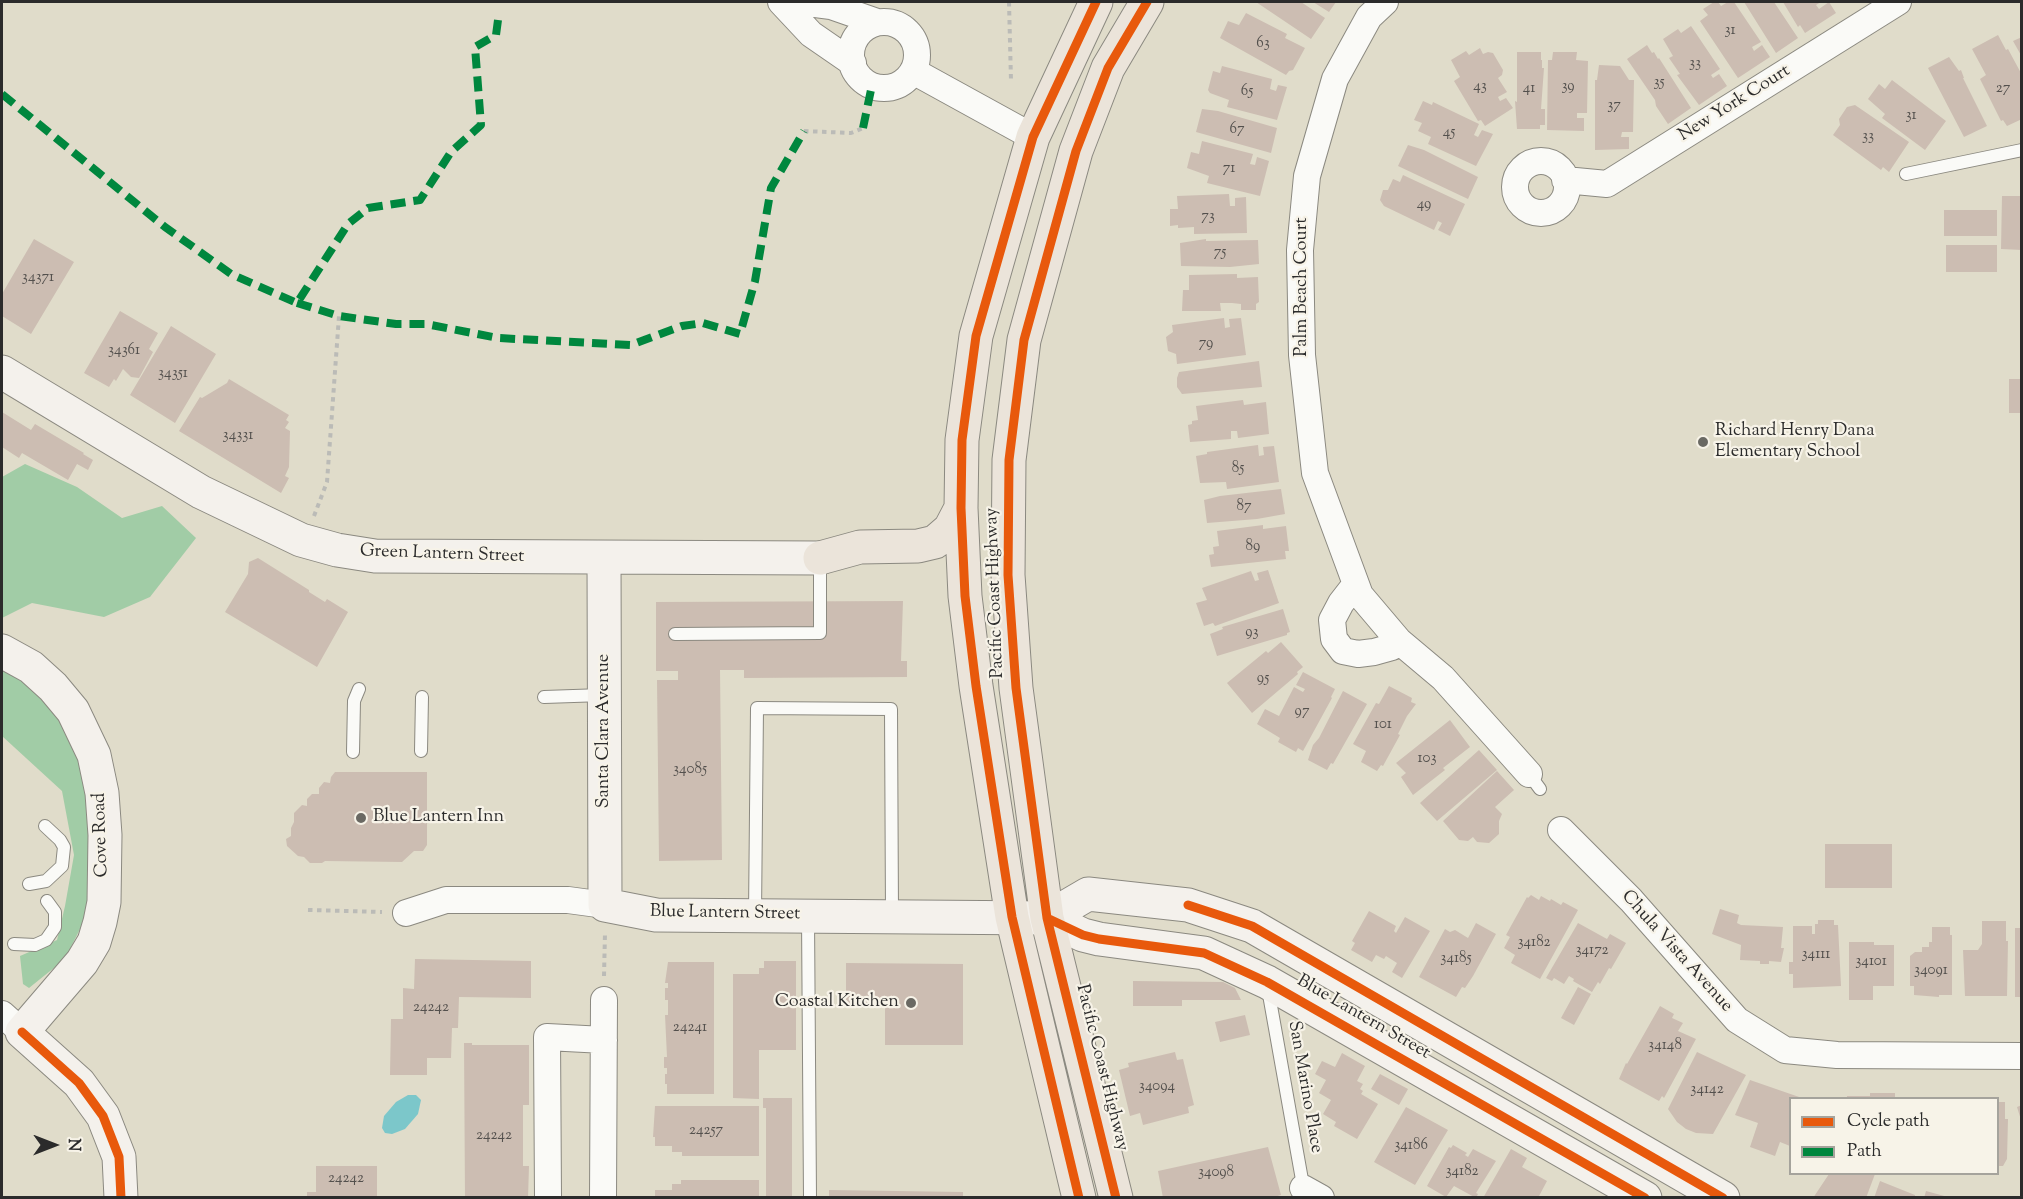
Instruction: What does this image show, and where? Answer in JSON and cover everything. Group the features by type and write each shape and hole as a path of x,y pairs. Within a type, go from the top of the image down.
{"highway":[{"name":"Pacific Coast Highway","path":"1079,1197 1012,917 976,686 965,596 962,440 976,336 1033,137 1096,2"},
{"path":"1008,575 999,487 999,428 1017,307 1036,219 1038,174 1033,137 1059,110 1083,76 1124,2"},
{"name":"Pacific Coast Highway","path":"1116,1197 1047,918 1016,688 1008,575 1009,460 1024,340 1076,151 1108,68 1147,2"},
{"path":"820,558 860,547 918,546 935,542 950,529 962,508"}],"street":[{"path":"781,2 811,34 852,63"},
{"path":"800,2 831,6 877,22 890,22 902,26 911,35 916,45 917,57 913,71 903,82 890,87 877,87 866,82 857,73 852,63 851,53 855,38 864,28 877,22"},
{"name":"Palm Beach Court","path":"1385,2 1369,17 1335,79 1306,176 1300,250 1302,355 1316,473 1360,595 1399,640 1443,678 1534,782"},
{"name":"New York Court","path":"1566,180 1607,184 1898,2"},
{"path":"913,71 1033,137"},
{"name":"Green Lantern Street","path":"2,372 201,492 301,540 337,550 375,556 820,558"},
{"name":"Santa Clara Avenue","path":"604,558 605,905"},
{"path":"1355,585 1341,603 1332,620 1334,639 1343,651 1358,654 1374,652 1392,647 1399,640"},
{"name":"Cove Road","path":"2,651 31,667 53,687 73,711 94,755 102,792 105,836 104,902 94,942 82,963 12,1023"},
{"name":"Chula Vista Avenue","path":"1561,830 1630,900 1737,1020 1785,1050 1837,1055 2022,1056"},
{"name":"Blue Lantern Street","path":"1047,918 1088,894 1188,905 1252,926 1723,1197"},
{"name":"Blue Lantern Street","path":"406,913 446,900 568,900 656,915 1047,918 1083,935 1099,939 1204,953 1267,982 1645,1197"},
{"path":"603,1197 604,1000"},
{"path":"12,1023 79,1083 103,1116 119,1157 121,1197"},
{"path":"548,1197 547,1037 604,1040"}],"lane":[{"path":"1906,174 2022,150"},
{"path":"675,634 820,633 820,558"},
{"path":"353,752 354,701 359,689"},
{"path":"544,697 605,695"},
{"path":"421,751 422,698"},
{"path":"755,915 757,708 891,709 892,916"},
{"path":"29,885 46,881 62,866 64,847 45,826"},
{"path":"14,944 35,945 46,940 56,927 55,912 47,901"},
{"path":"808,915 810,1197"},
{"name":"San Marino Place","path":"1267,982 1310,1194"}],"path":[{"path":"1009,2 1011,81"},
{"path":"804,131 851,133 863,128"},
{"path":"301,540 312,522 327,482 339,316"},
{"path":"604,1000 605,905"},
{"path":"308,910 406,913"}],"green space":[{"path":"25,464 77,487 122,518 162,506 196,538 150,597 104,617 32,603 2,618 2,477"},
{"path":"2,664 63,709 84,763 90,832 87,915 65,959 29,988 23,984 20,956 57,940 74,855 62,791 2,736"}],"water":[{"path":"408,1095 416,1095 421,1100 418,1114 405,1129 392,1134 385,1133 382,1128 384,1116 396,1102"}],"building":[{"path":"1256,2 1301,2 1325,18 1311,39"},
{"path":"1313,2 1336,2 1329,12"},
{"path":"1718,2 1721,6 1734,2 1761,42 1752,47 1754,51 1762,45 1770,57 1738,78 1700,21 1708,15 1703,9"},
{"path":"1744,2 1774,2 1798,38 1776,53"},
{"path":"1783,2 1821,2 1816,5 1819,9 1829,2 1836,13 1805,33 1800,25 1798,27"},
{"path":"1246,13 1287,34 1285,38 1305,48 1293,70 1286,75 1220,38 1228,21 1239,25"},
{"path":"1691,26 1720,69 1711,75 1713,78 1719,74 1727,86 1699,105 1677,75 1680,74 1669,58 1673,56 1663,39 1678,29 1681,33"},
{"path":"1998,35 2022,75 2022,119 2007,126 2003,120 2001,121 1980,79 1986,75 1972,49"},
{"path":"2022,37 2022,57 2013,41"},
{"path":"1647,45 1659,58 1691,108 1668,124 1656,106 1655,100 1627,59"},
{"path":"1480,48 1483,54 1493,53 1503,70 1502,75 1498,78 1507,92 1498,97 1500,101 1506,98 1513,108 1485,126 1481,120 1478,121 1454,81 1460,77 1451,60 1466,51 1469,55"},
{"path":"1517,52 1541,52 1542,68 1544,68 1541,109 1545,109 1545,125 1540,125 1540,129 1517,129 1515,101 1517,102"},
{"path":"1553,52 1577,52 1576,60 1588,61 1587,113 1577,113 1577,118 1584,118 1584,131 1547,130 1548,60 1552,60"},
{"path":"1949,57 1959,71 1961,70 1987,126 1964,137 1928,68"},
{"path":"1599,65 1620,66 1629,80 1634,80 1633,132 1622,132 1621,137 1629,137 1629,149 1595,150 1595,80 1597,80"},
{"path":"1222,66 1272,79 1270,89 1276,91 1278,85 1287,87 1277,120 1227,107 1229,100 1210,93 1208,90 1213,71 1220,73"},
{"path":"1892,80 1946,121 1925,150 1882,118 1885,114 1868,99 1879,84 1885,89"},
{"path":"1423,101 1432,105 1433,102 1479,124 1474,135 1478,137 1482,130 1493,134 1476,166 1428,144 1431,137 1418,131 1422,123 1414,120"},
{"path":"1855,105 1909,142 1889,172 1883,167 1881,170 1833,135 1847,107"},
{"path":"1202,109 1218,111 1277,128 1271,153 1196,132"},
{"path":"1202,141 1253,154 1250,164 1255,165 1257,157 1269,161 1260,196 1207,183 1209,176 1187,168 1191,152 1199,154"},
{"path":"1408,145 1424,150 1478,177 1468,199 1398,166"},
{"path":"1403,175 1465,204 1450,236 1438,230 1442,223 1438,221 1434,230 1384,206 1380,200 1383,190 1388,190 1393,179 1400,182"},
{"path":"1229,194 1230,206 1235,206 1235,198 1246,197 1247,233 1194,234 1194,227 1170,226 1170,209 1178,209 1177,196"},
{"path":"2002,196 2022,196 2022,250 2001,249"},
{"path":"1944,210 1997,210 1997,236 1944,236"},
{"path":"34,239 74,262 31,334 2,316 2,294"},
{"path":"1206,239 1206,241 1258,240 1259,264 1230,267 1181,266 1180,243"},
{"path":"1946,245 1997,245 1997,272 1946,272"},
{"path":"1237,274 1237,278 1258,277 1259,302 1256,304 1256,310 1241,310 1241,304 1220,303 1221,311 1182,311 1183,290 1189,290 1189,275"},
{"path":"120,311 158,333 149,349 153,352 139,378 131,377 123,369 116,381 114,379 109,387 84,373"},
{"path":"1224,318 1225,328 1230,327 1229,319 1241,318 1246,355 1177,364 1176,354 1168,351 1166,337 1173,332 1172,325"},
{"path":"171,326 216,354 175,423 130,395"},
{"path":"1259,361 1262,387 1182,394 1177,387 1179,372"},
{"path":"229,379 289,415 286,420 289,422 285,428 290,431 289,467 285,476 289,478 281,493 179,431 200,397 202,398 227,383"},
{"path":"2009,379 2022,379 2022,413 2009,413"},
{"path":"1243,400 1244,405 1266,402 1269,434 1238,438 1237,431 1231,431 1231,439 1190,442 1188,425 1198,420 1196,406"},
{"path":"2,412 31,430 35,424 84,453 93,460 88,470 77,464 68,480 22,453 19,458 2,447"},
{"path":"1258,445 1259,456 1264,455 1263,447 1274,446 1279,482 1227,489 1226,482 1200,483 1196,456 1207,454 1207,452"},
{"path":"1281,489 1285,514 1207,523 1204,500"},
{"path":"1263,525 1263,529 1286,526 1289,551 1285,551 1286,559 1211,567 1209,555 1214,554 1213,547 1219,546 1217,531"},
{"path":"258,558 325,602 327,599 348,612 317,667 225,612 248,574 249,562"},
{"path":"1268,570 1279,603 1215,626 1213,623 1204,626 1196,603 1207,600 1202,588 1251,571 1255,581 1259,580 1257,573"},
{"path":"903,601 901,661 907,661 907,677 744,678 744,670 720,670 722,860 659,861 657,680 678,680 678,671 656,671 656,602"},
{"path":"1283,609 1290,632 1287,635 1217,656 1210,634 1223,629 1222,627"},
{"path":"1281,642 1303,667 1297,672 1298,674 1252,713 1227,683 1266,651 1268,653"},
{"path":"1303,672 1335,689 1303,751 1298,748 1296,752 1278,742 1280,738 1257,724 1265,709 1279,716 1294,687 1303,692 1305,689 1296,685"},
{"path":"1389,686 1412,698 1411,702 1416,704 1407,716 1398,734 1400,735 1383,766 1381,765 1377,771 1361,762 1366,751 1353,744 1376,703 1379,704"},
{"path":"1343,691 1367,704 1333,764 1331,763 1327,770 1308,760 1313,745 1319,738"},
{"path":"1450,720 1470,747 1413,795 1401,777 1406,773 1396,763"},
{"path":"1479,750 1497,770 1437,821 1420,803"},
{"path":"1497,771 1514,790 1495,807 1502,814 1499,821 1499,834 1489,843 1477,842 1473,837 1468,841 1459,840 1443,821"},
{"name":"Blue Lantern Inn","path":"335,772 427,772 427,845 423,851 414,851 402,862 325,861 310,863 304,857 298,856 287,846 286,839 291,836 294,813 302,805 307,806 307,799 312,794 319,794 319,788 324,782 330,783"},
{"path":"1825,844 1892,844 1892,888 1825,888"},
{"path":"1531,895 1539,900 1541,896 1550,901 1551,899 1561,905 1563,902 1578,910 1540,979 1511,963 1515,955 1504,948 1510,937 1506,935 1527,897"},
{"path":"1720,909 1739,915 1737,923 1741,925 1783,927 1781,948 1784,948 1781,962 1769,961 1769,964 1760,964 1760,961 1740,960 1741,945 1712,934"},
{"path":"1369,911 1396,926 1394,931 1396,933 1405,917 1430,931 1402,978 1392,972 1397,963 1386,956 1384,959 1376,955 1372,962 1351,950 1355,943 1352,941"},
{"path":"1818,920 1834,920 1834,925 1838,925 1841,986 1793,988 1793,974 1789,974 1789,962 1793,962 1793,926 1812,926 1812,934 1815,934 1815,924 1818,924"},
{"path":"1982,921 2006,921 2007,996 1965,996 1963,950 1978,950 1982,944"},
{"path":"1476,923 1496,934 1473,976 1456,997 1419,977 1445,929 1450,932 1455,930 1468,938"},
{"path":"1578,923 1607,939 1610,934 1626,943 1611,969 1609,968 1600,984 1598,982 1592,992 1573,981 1574,979 1569,976 1564,984 1554,978 1552,981 1546,978"},
{"path":"1932,927 1950,927 1952,995 1939,995 1939,997 1914,995 1914,986 1910,986 1910,956 1915,952 1922,952 1922,947 1929,947 1929,942 1932,942"},
{"path":"2015,928 2022,928 2022,997 2015,997"},
{"path":"1849,942 1894,945 1894,986 1873,986 1873,1000 1849,1000"},
{"path":"415,959 531,961 531,998 459,997 458,1028 452,1028 451,1058 427,1058 427,1075 390,1075 391,1019 403,1019 403,988 414,989"},
{"path":"764,961 796,961 796,1050 759,1050 759,1099 733,1098 733,974 759,974 759,968 764,968"},
{"path":"668,962 714,962 714,1094 667,1094 665,1074 667,1074 667,1068 664,1068 664,1057 667,1057 665,1015 668,1015 668,1000 665,1000 665,988 668,988 668,983 665,983"},
{"path":"846,963 963,964 963,1045 885,1045 885,1007 846,1007"},
{"path":"1133,981 1223,982 1235,988 1241,1000 1182,1000 1182,1006 1133,1006"},
{"path":"1578,987 1591,994 1574,1025 1561,1018"},
{"path":"1660,1006 1674,1014 1672,1018 1683,1023 1678,1031 1696,1039 1664,1098 1662,1096 1659,1101 1619,1079"},
{"path":"1245,1015 1250,1035 1220,1042 1215,1022"},
{"path":"464,1043 529,1045 529,1105 523,1105 523,1166 529,1166 528,1198 465,1198"},
{"path":"1175,1052 1177,1060 1183,1059 1194,1105 1188,1107 1189,1113 1143,1125 1140,1113 1130,1116 1119,1070 1129,1067 1128,1063"},
{"path":"1697,1052 1746,1075 1713,1134 1696,1133 1686,1129 1677,1122 1668,1109"},
{"path":"1342,1053 1365,1066 1357,1081 1363,1084 1360,1089 1363,1091 1361,1094 1378,1104 1357,1139 1334,1126 1336,1122 1323,1114 1331,1100 1319,1093 1326,1080 1315,1074 1322,1061 1335,1067"},
{"path":"1380,1074 1408,1089 1399,1105 1371,1089"},
{"path":"1750,1080 1799,1097 1789,1097 1789,1146 1780,1142 1775,1156 1750,1147 1758,1123 1735,1115"},
{"path":"1870,1093 1895,1093 1895,1097 1847,1097 1870,1096"},
{"path":"763,1098 792,1098 792,1198 766,1198 766,1108 763,1108"},
{"path":"1999,1102 2005,1102 2005,1119 2008,1119 2007,1159 2003,1166 1999,1166"},
{"path":"2022,1105 2022,1120 2021,1120 2017,1107"},
{"path":"655,1106 759,1106 759,1156 682,1156 682,1152 672,1152 672,1146 655,1146 655,1137 653,1137"},
{"path":"1406,1107 1448,1130 1415,1185 1374,1162"},
{"path":"1453,1145 1467,1153 1465,1155 1468,1157 1473,1149 1496,1161 1476,1193 1478,1194 1476,1198 1454,1186 1446,1197 1427,1186 1449,1147"},
{"path":"1268,1147 1281,1195 1271,1198 1163,1198 1158,1171"},
{"path":"1511,1149 1527,1158 1522,1167 1547,1181 1538,1198 1483,1198"},
{"path":"316,1166 377,1166 377,1198 307,1198 307,1192 316,1192"},
{"path":"1828,1175 1875,1175 1866,1198 1813,1198"},
{"path":"681,1180 759,1180 759,1198 655,1198 655,1190 672,1190 672,1184 681,1184"},
{"path":"1880,1181 1915,1195 1915,1198 1874,1198"},
{"path":"829,1190 963,1192 963,1198 829,1198"},
{"path":"1926,1191 1948,1197 1948,1198 1924,1198"}],"marked path":[{"path":"2,94 165,227 231,274 297,303 348,224 368,208 420,200 451,152 481,125 475,47 496,35 498,20"},
{"path":"863,128 872,85"},
{"path":"297,303 339,316 396,324 426,324 498,338 631,345 682,326 703,323 740,334 755,281 771,188 804,131"}],"cycle path":[{"path":"1079,1198 1012,917 976,686 965,596 961,508 962,440 976,336 1033,137 1096,2"},
{"path":"1116,1198 1047,918 1016,688 1008,575 1009,460 1024,340 1076,151 1108,68 1147,2"},
{"path":"1188,905 1252,926 1723,1198"},
{"path":"1047,918 1083,935 1099,939 1204,953 1267,982 1645,1198"},
{"path":"22,1032 79,1083 103,1116 119,1157 121,1198"}],"place":[{"name":"Richard Henry Dana Elementary School","path":"1703,442"},
{"name":"Blue Lantern Inn","path":"361,818"},
{"name":"Coastal Kitchen","path":"911,1003"}]}
